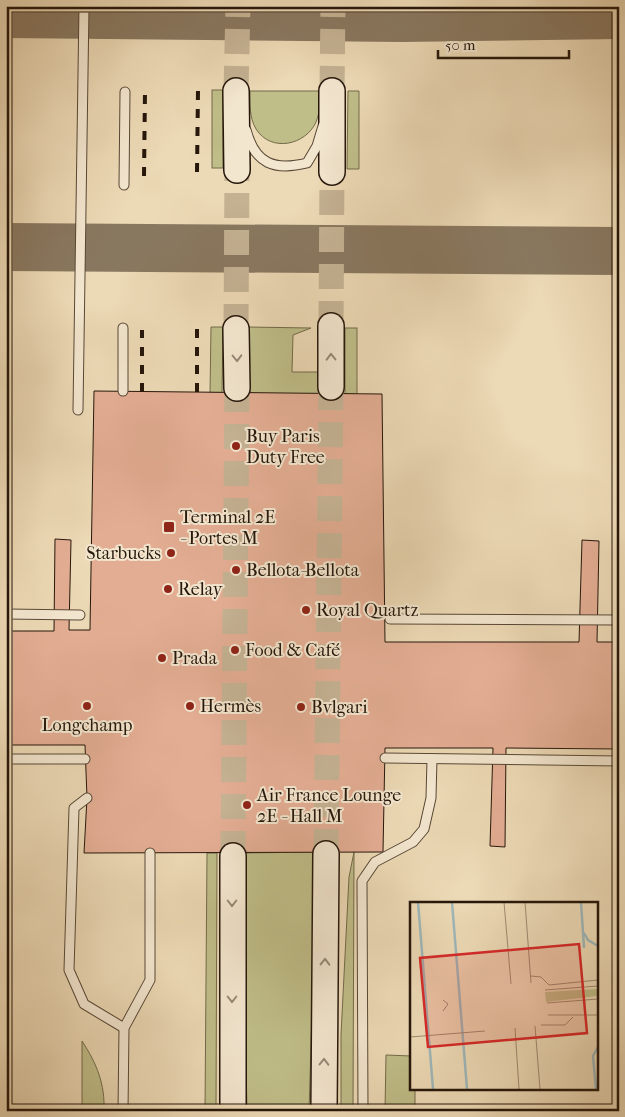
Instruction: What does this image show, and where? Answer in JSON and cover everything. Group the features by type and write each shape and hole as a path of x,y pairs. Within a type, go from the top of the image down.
{"main road":[{"path":"236,91 237,170"},
{"path":"332,91 332,172"},
{"path":"331,326 331,387"},
{"path":"236,329 237,388"},
{"path":"324,1111 326,854"},
{"path":"233,856 233,1111"}],"lane":[{"path":"78,410 84,6"},
{"path":"236,91 251,148 264,160 287,168 307,163 317,146 332,91"},
{"path":"124,185 125,92"},
{"path":"122,391 123,328"},
{"path":"6,614 80,615"},
{"path":"390,619 619,620"},
{"path":"385,758 619,760"},
{"path":"6,759 85,759"},
{"path":"363,1111 362,881 375,862 413,842 424,828 431,798 432,759"},
{"path":"87,798 74,808 69,970 84,1004 124,1028"},
{"path":"123,1111 124,1028 150,980 150,853"}],"shaded area":[{"path":"212,90 223,90 223,168 212,168"},
{"path":"250,91 321,91 316,122 305,136 297,141 279,143 270,141 262,137 252,120"},
{"path":"348,91 359,91 359,169 347,169"},
{"path":"211,327 223,327 222,393 210,393"},
{"path":"246,327 311,328 293,335 292,372 320,372 320,394 246,394"},
{"path":"345,328 357,328 357,394 345,394"},
{"path":"317,852 309,1111 247,1111 244,969 245,853"},
{"path":"354,852 353,1111 341,1111 341,1035 349,877"},
{"path":"207,853 217,853 216,1111 205,1111"},
{"path":"82,1041 99,1075 103,1092 104,1111 82,1111"},
{"path":"386,1055 410,1056 410,1090 415,1090 415,1111 385,1111"}],"building":[{"name":"Terminal 2E - Portes M","path":"94,391 382,394 385,642 579,642 582,540 599,541 597,642 619,642 619,749 506,748 505,847 490,846 493,748 385,748 383,852 84,853 87,798 85,745 6,745 6,631 54,631 55,539 71,540 69,630 90,630"}],"taxiway":[{"path":"6,14 402,18 619,15"},
{"path":"6,247 619,251"}],"tunnel":[{"path":"236,91 238,6"},
{"path":"332,91 333,6"},
{"path":"236,329 237,170"},
{"path":"331,326 332,172"},
{"path":"326,854 331,387"},
{"path":"233,856 237,388"}],"railway":[{"path":"144,176 145,90"},
{"path":"197,172 198,90"},
{"path":"197,323 197,392"},
{"path":"142,330 142,392"}],"place":[{"name":"Buy Paris Duty Free","path":"236,446"},
{"name":"Terminal 2E - Portes M","path":"169,527"},
{"name":"Starbucks","path":"171,553"},
{"name":"Bellota-Bellota","path":"236,570"},
{"name":"Relay","path":"168,589"},
{"name":"Royal Quartz","path":"306,610"},
{"name":"Food & Café","path":"235,650"},
{"name":"Prada","path":"162,658"},
{"name":"Longchamp","path":"87,706"},
{"name":"Hermès","path":"190,706"},
{"name":"Bvlgari","path":"301,707"},
{"name":"Air France Lounge 2E - Hall M","path":"247,805"}]}
